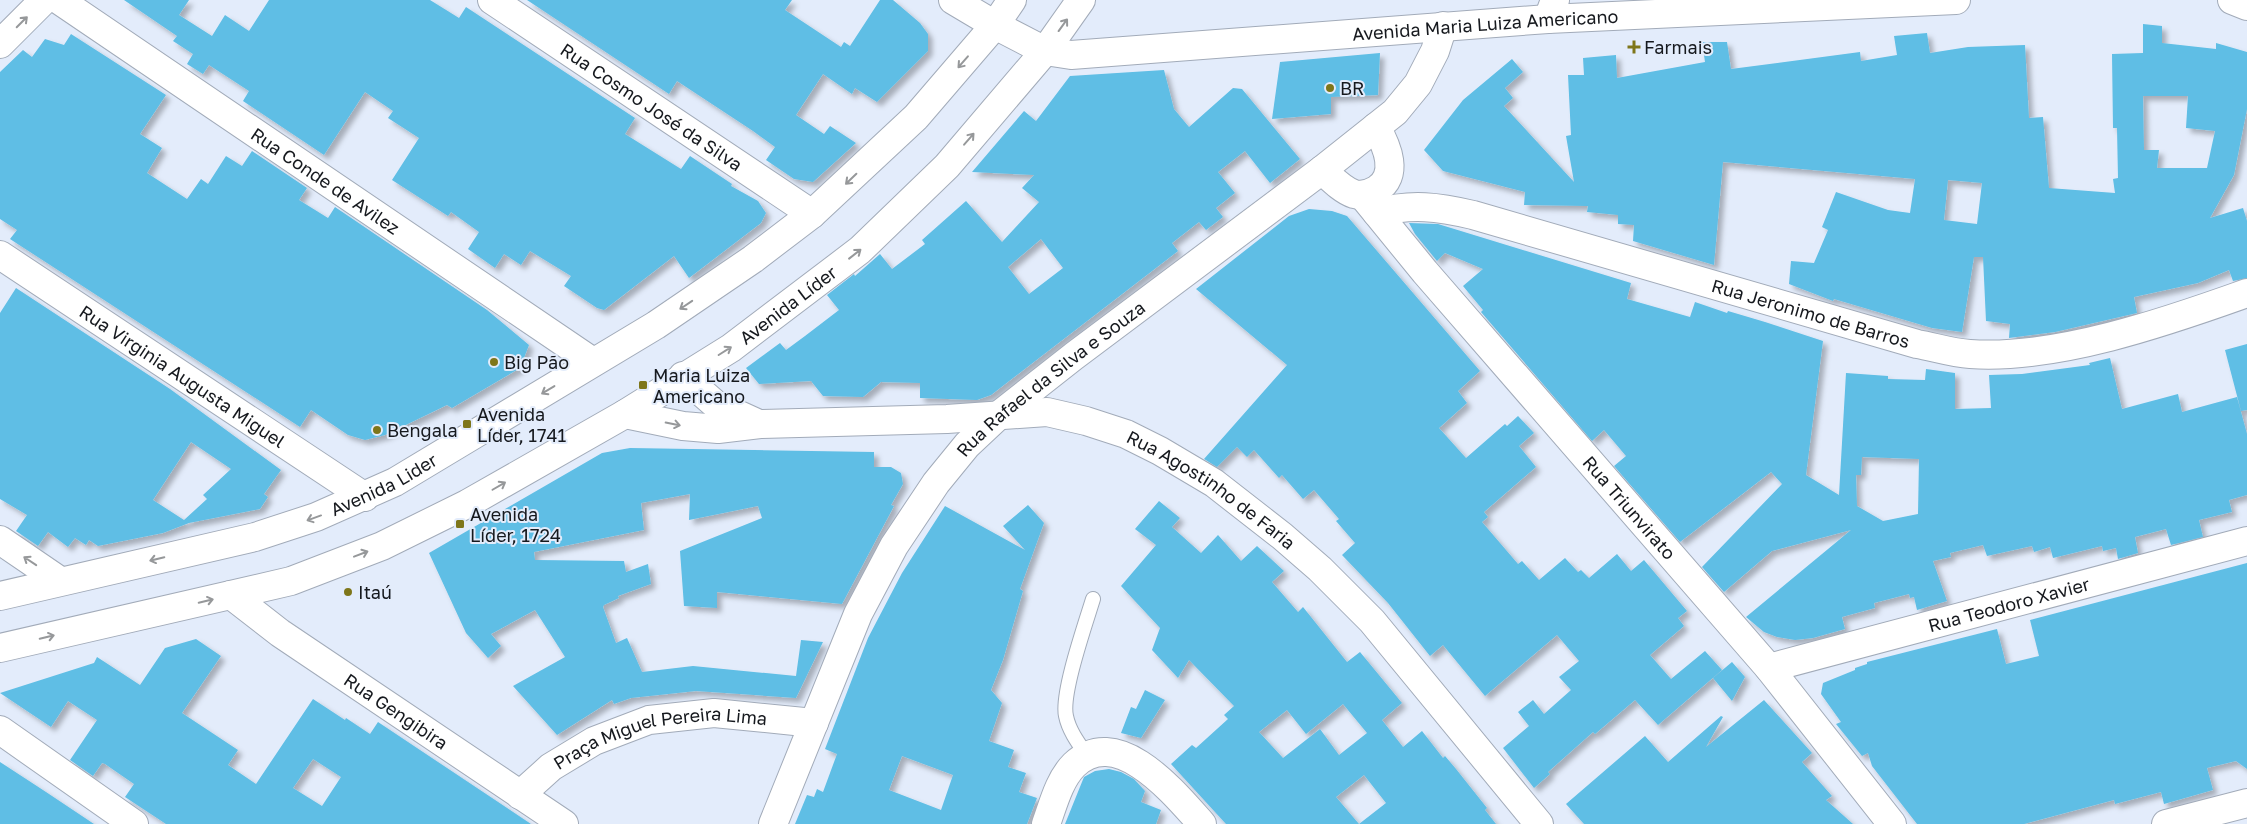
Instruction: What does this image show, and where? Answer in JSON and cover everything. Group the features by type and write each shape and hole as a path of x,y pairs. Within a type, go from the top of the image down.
{"street":[{"path":"0,44 44,0"},
{"name":"Rua Conde de Avilez","path":"59,0 593,362"},
{"name":"Rua Cosmo José da Silva","path":"492,0 812,214"},
{"path":"953,0 995,25 1045,51"},
{"path":"812,214 916,117 995,25 1012,0"},
{"name":"Avenida Líder","path":"231,595 291,581 382,546 425,525 467,504 625,414 730,348 860,250 946,166 1045,51 1082,0"},
{"name":"Avenida Maria Luiza Americano","path":"1045,51 1080,54 1444,26 1551,9 1956,0"},
{"path":"2232,0 2247,6"},
{"name":"Rua Rafael da Silva e Souza","path":"773,824 858,614 894,546 936,483 967,446 1000,414 1074,356 1322,170 1395,112 1418,84 1435,51 1444,26"},
{"path":"1322,170 1344,189 1370,204 1386,181 1389,171 1389,152 1376,127"},
{"name":"Rua Jeronimo de Barros","path":"1370,204 1437,207 1473,215 1918,344 1968,354 2004,354 2040,350 2085,341 2183,316 2247,294"},
{"name":"Rua Triunvirato","path":"1370,204 1424,272 1769,668 1892,824"},
{"name":"Avenida Lider","path":"0,596 255,537 316,518 365,497 395,482 656,325 727,277 812,214"},
{"name":"Rua Virginia Augusta Miguel","path":"0,255 365,497"},
{"name":"Rua Agostinho de Faria","path":"683,376 715,404 760,424"},
{"name":"Rua Agostinho de Faria","path":"625,414 692,427 718,428 760,424 948,419 1047,412 1086,421 1126,434 1152,446 1214,483 1314,564 1372,621 1539,824"},
{"path":"0,540 60,581"},
{"name":"Rua Teodoro Xavier","path":"1769,668 2247,541"},
{"path":"0,648 231,595"},
{"name":"Rua Gengibira","path":"231,595 280,633 564,824"},
{"name":"Praça Miguel Pereira Lima","path":"520,795 551,767 594,741 649,720 714,713 814,723"},
{"path":"0,730 134,824"},
{"path":"1046,824 1061,784 1074,765 1088,757 1108,752 1131,758 1163,781 1202,824"},
{"path":"2166,824 2247,802"}],"lane":[{"path":"1088,757 1071,731 1065,715 1066,695 1093,599"}],"building":[{"path":"124,0 189,0 179,15 212,36 225,15 249,31 269,0 430,0 459,18 466,7 635,118 625,134 681,169 690,156 732,184 731,186 758,201 766,213 761,223 689,278 674,256 604,310 597,308 564,286 571,276 530,251 521,265 504,254 495,268 468,249 479,232 451,212 448,216 392,180 419,138 388,118 393,111 365,92 324,155 243,101 249,91 209,65 203,74 187,64 193,54 173,41 177,36"},
{"path":"527,0 792,0 785,10 841,47 844,42 850,46 880,0 893,0 920,23 928,34 928,51 877,102 855,88 852,94 823,74 796,115 824,134 830,126 856,143 813,182 794,179 766,160 775,147 677,81 669,94"},
{"path":"2143,24 2162,26 2162,43 2216,49 2216,43 2247,52 2247,109 2234,175 2210,218 2243,208 2247,221 2247,278 2233,281 2229,270 2198,283 2134,297 2137,313 2055,332 2009,338 2010,324 1986,321 1983,257 1974,257 1962,332 1932,328 1834,299 1833,301 1789,284 1791,261 1814,263 1828,230 1822,227 1836,192 1888,210 1910,213 1915,179 1723,162 1714,265 1633,241 1634,225 1618,224 1618,215 1587,212 1588,206 1524,205 1525,192 1443,171 1424,150 1463,100 1512,59 1523,72 1505,88 1513,98 1504,106 1574,182 1566,136 1571,135 1568,75 1584,75 1583,58 1616,55 1617,78 1705,62 1702,42 1727,42 1731,69 1860,52 1861,61 1897,55 1894,36 1927,33 1930,53 1968,47 2025,45 2029,118 2043,117 2049,188 2115,193 2113,179 2118,178 2117,128 2113,128 2112,54 2143,53","holes":["2143,96 2188,96 2186,128 2215,131 2207,168 2157,168 2159,150 2144,150","1948,180 1982,183 1977,224 1944,220"]},
{"path":"71,34 166,95 140,134 162,148 147,173 187,199 201,179 208,184 226,156 242,166 252,151 307,188 299,200 328,218 335,207 487,310 529,345 520,368 452,408 447,405 385,435 365,440 348,435 311,410 300,427 10,239 17,230 0,219 0,72 23,50 32,57 45,39 64,45"},
{"name":"BR","path":"1380,53 1378,95 1331,97 1331,114 1272,119 1280,62"},
{"path":"1164,70 1174,109 1189,127 1233,88 1242,89 1300,159 1270,183 1245,151 1218,172 1235,193 1216,208 1223,217 1206,230 1199,222 1172,243 1178,251 991,395 977,400 920,398 920,383 881,382 863,397 823,396 811,381 759,384 746,368 780,343 786,350 839,310 827,295 854,274 855,276 880,254 892,269 925,244 922,240 966,201 1002,242 1039,202 1022,188 1034,175 972,172 1024,111 1036,121 1070,76","holes":["1041,239 1063,268 1029,294 1008,267"]},
{"path":"1309,209 1332,211 1347,216 1480,371 1458,391 1467,403 1439,428 1466,458 1505,424 1507,426 1518,416 1534,433 1519,446 1536,467 1484,512 1488,517 1482,522 1518,564 1522,561 1539,580 1565,558 1578,572 1581,570 1589,578 1617,554 1631,571 1644,560 1687,611 1678,618 1684,626 1650,655 1671,679 1705,651 1722,670 1658,725 1635,700 1595,734 1593,732 1548,772 1550,774 1534,788 1503,748 1529,726 1518,712 1533,700 1544,714 1571,690 1559,677 1579,661 1557,635 1485,696 1443,645 1430,656 1388,603 1342,555 1355,543 1336,521 1339,519 1314,490 1303,499 1282,475 1279,478 1254,450 1247,457 1237,447 1217,467 1204,459 1287,365 1196,289 1289,216"},
{"path":"1409,223 1438,224 1631,283 1627,299 1690,317 1695,302 1823,341 1806,475 1839,495 1846,373 1888,376 1888,379 1925,380 1926,369 1955,373 1955,409 1991,408 1989,375 2022,374 2090,365 2089,363 2110,358 2122,409 2178,394 2182,412 2237,397 2247,434 2247,495 2229,500 2232,512 2199,520 2203,537 2171,545 2166,529 2135,537 2138,553 2118,559 2116,548 2103,551 2102,546 2053,558 2050,547 2034,552 2032,546 1987,556 1983,545 1950,553 1951,557 1933,561 1947,601 1917,610 1914,597 1910,598 1909,594 1874,603 1875,608 1842,617 1845,629 1813,638 1795,640 1777,637 1764,632 1746,617 1851,530 1772,551 1724,592 1702,567 1782,484 1771,472 1680,542 1614,466 1626,456 1604,430 1592,441 1481,312 1483,310 1463,286 1483,269 1445,253 1437,261 1415,234","holes":["1862,457 1919,459 1918,514 1883,521 1857,506 1856,475 1861,475"]},
{"path":"16,288 170,389 281,470 264,494 268,497 260,509 189,523 163,533 98,546 89,540 86,545 75,538 68,547 48,532 38,546 16,531 27,515 0,499 0,313","holes":["191,442 231,469 203,495 207,499 184,520 153,500"]},
{"path":"2247,344 2247,410 2241,411 2225,350"},
{"path":"630,448 874,452 874,467 891,467 901,473 903,484 891,505 894,506 842,604 717,592 717,608 684,606 680,551 762,518 758,506 689,520 690,494 641,503 644,530 534,552 535,560 624,561 626,572 648,564 651,584 618,596 619,598 603,607 616,643 627,638 642,672 693,666 796,676 801,640 823,642 796,698 696,691 631,698 614,704 612,700 557,735 513,686 565,657 535,610 491,634 501,646 488,658 466,633 429,553 602,453"},
{"path":"1159,501 1180,518 1172,527 1201,553 1218,535 1241,561 1257,546 1284,571 1272,582 1298,612 1303,607 1347,662 1360,652 1402,703 1382,720 1403,747 1422,731 1443,758 1445,756 1456,769 1487,808 1485,810 1496,824 1359,824 1226,824 1171,764 1192,745 1196,748 1228,719 1224,715 1234,706 1189,660 1178,678 1152,650 1160,628 1121,586 1156,545 1135,529","holes":["1343,704 1367,733 1339,755 1320,729 1283,758 1259,732 1287,710 1306,734","1364,775 1386,803 1359,824 1336,797"]},
{"path":"1028,505 1044,523 1020,589 1023,591 1003,660 991,690 1002,703 989,741 1014,750 1008,767 1026,773 1019,792 1037,798 1027,824 795,824 807,795 814,797 817,789 823,792 837,754 825,749 868,638 902,573 945,506 1025,550 1003,526","holes":["902,756 953,775 941,810 889,790"]},
{"path":"2247,563 2247,769 2236,761 2207,768 2213,790 2164,804 2161,792 2115,804 2114,800 2024,824 1917,824 1872,766 1868,753 1862,756 1836,724 1841,722 1821,694 1823,683 1855,670 1855,668 1867,664 1867,662 1997,629 2006,664 2039,656 2030,620"},
{"path":"196,639 221,656 182,713 238,750 228,765 256,784 313,699 370,734 378,722 531,824 166,824 125,797 134,784 105,764 102,763 93,776 70,760 97,720 68,701 51,727 0,693 94,663 97,657 140,685 165,648","holes":["313,759 341,777 322,806 293,788"]},
{"path":"1732,662 1745,677 1732,701 1713,678"},
{"path":"1145,690 1165,700 1141,738 1121,733 1131,707 1136,709"},
{"path":"1764,700 1812,753 1802,762 1832,796 1826,800 1853,824 1584,824 1566,804 1645,736 1668,762 1721,716 1723,717 1706,747"},
{"path":"0,762 46,792 94,824 0,824"},
{"path":"1109,769 1121,772 1134,779 1145,791 1141,802 1161,810 1156,824 1065,824 1084,777 1095,771"}],"place":[{"name":"Farmais","path":"1634,47"},
{"name":"BR","path":"1330,88"},
{"name":"Big Pão","path":"494,362"},
{"name":"Maria Luiza Americano","path":"643,385"},
{"name":"Avenida Líder, 1741","path":"467,424"},
{"name":"Bengala","path":"377,430"},
{"name":"Avenida Líder, 1724","path":"460,524"},
{"name":"Itaú","path":"348,592"}]}
